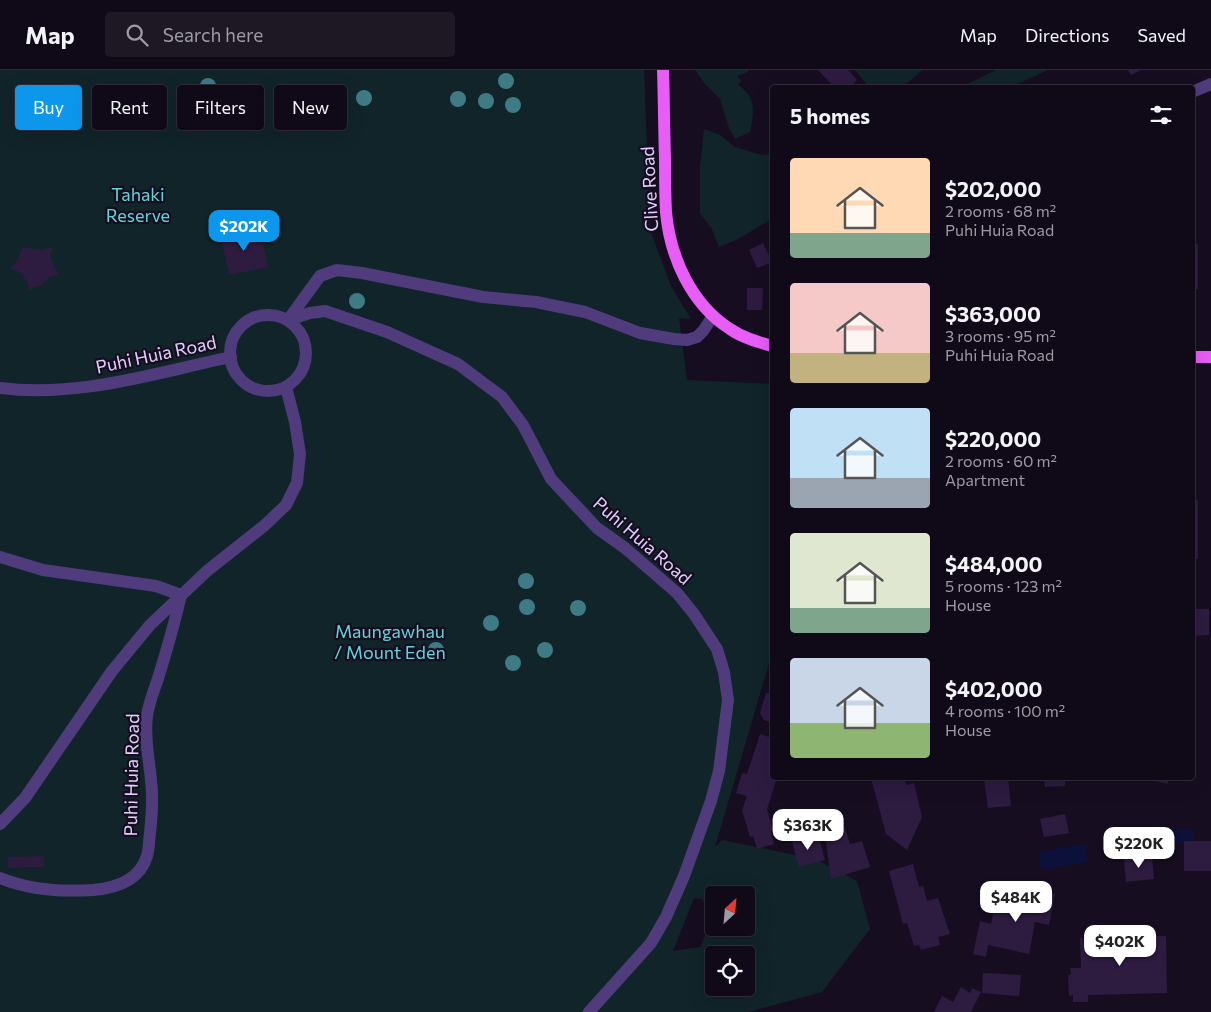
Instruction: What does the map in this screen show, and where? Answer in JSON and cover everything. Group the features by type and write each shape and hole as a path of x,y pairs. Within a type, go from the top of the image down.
{"main road":[{"name":"Clive Road","path":"663,70 666,212 670,238 678,264 692,290 713,316 730,329 753,341 770,345"},
{"path":"1195,357 1211,357"}],"street":[{"path":"1195,91 1211,84"},
{"path":"288,320 320,276 337,270 362,273 483,297 536,302 577,311 640,333 674,340 687,340 697,337 703,332 713,316"},
{"name":"Puhi Huia Road","path":"288,320 317,311 325,311 387,332 458,364 502,397 523,425 551,479 597,528 625,548 677,593 694,614 717,649 724,672 728,700 719,771 711,801 684,876 666,917 651,943 601,1001 589,1012"},
{"path":"262,316 276,316 288,320 299,331 306,351 306,358 299,376 286,387 274,391 258,390 250,386 234,370 231,357 232,342 236,334 247,322 262,316"},
{"name":"Puhi Huia Road","path":"0,388 23,391 87,388 152,376 231,357"},
{"path":"0,824 25,798 112,671 150,626 207,571 279,512 292,494 298,476 300,454 295,422 286,387"},
{"path":"0,558 43,570 156,586 181,595"},
{"name":"Puhi Huia Road","path":"0,878 14,884 56,892 97,890 120,885 137,874 143,865 147,856 152,814 152,781 146,739 147,713 174,627 181,595"}],"green space":[{"name":"Maungawhau / Mount Eden","path":"0,70 644,70 650,230 671,286 691,319 679,318 687,380 770,384 770,660 715,847 722,840 815,859 857,881 870,929 822,992 748,1012 0,1012"},
{"path":"695,70 748,70 748,72 737,76 741,81 738,85 748,95 753,106 750,132 735,139 729,128 720,99 705,84"},
{"path":"855,70 922,70 905,85 868,85"},
{"path":"996,70 1048,70 1015,85 965,85"},
{"path":"704,129 720,135 735,147 762,155 770,154 770,220 736,240 719,247 712,229 700,213 700,167"}],"shaded area":[{"path":"1163,830 1193,830 1193,843 1163,843"},
{"path":"1085,844 1088,862 1042,870 1038,852"}],"building":[{"path":"818,70 848,70 857,80 852,85 832,85"},
{"path":"1128,70 1141,70 1131,75"},
{"path":"260,229 268,267 229,275 221,237"},
{"path":"763,243 770,258 770,263 757,268 749,250"},
{"path":"1195,244 1198,244 1198,289 1195,289"},
{"path":"23,247 39,250 53,247 50,255 51,261 59,275 50,276 42,285 34,287 29,291 28,284 22,274 9,268 17,261"},
{"path":"747,288 763,288 762,310 747,310"},
{"path":"1195,500 1198,500 1198,559 1195,559"},
{"path":"1195,609 1209,609 1209,635 1195,636"},
{"path":"770,689 770,722 764,720 760,713 766,693 769,693"},
{"path":"760,734 770,737 770,780 776,780 767,809 773,830 771,831 774,844 757,849 753,836 750,837 742,810 747,796 736,793 742,773 747,774"},
{"path":"872,780 905,780 906,785 914,783 922,817 907,850 886,834"},
{"path":"984,780 1008,780 1011,806 988,808"},
{"path":"1044,780 1065,780 1065,786 1045,787"},
{"path":"1151,780 1169,780 1168,784"},
{"path":"1065,814 1069,833 1044,837 1040,819"},
{"path":"843,822 850,844 862,841 870,867 831,879 824,827"},
{"path":"818,835 825,860 799,867 792,842"},
{"path":"1184,841 1211,841 1211,871 1184,871"},
{"path":"44,856 44,867 8,868 8,857"},
{"path":"1152,857 1154,879 1126,882 1124,859"},
{"path":"913,864 919,887 923,886 927,901 938,898 950,934 938,937 940,945 921,950 919,945 914,946 907,923 903,924 889,871"},
{"path":"1020,886 1055,894 1049,925 1035,922 1029,954 988,945 986,957 973,954 980,921 991,924 994,910 1013,914 1015,906 1009,905 1011,896 1017,898"},
{"path":"1166,936 1167,993 1088,995 1088,1002 1073,1002 1073,995 1069,996 1068,975 1071,974 1070,968 1081,968 1080,938"},
{"path":"983,973 1021,975 1019,996 982,993"},
{"path":"961,987 970,993 972,988 981,992 971,1012 934,1012 942,996 953,1002"}],"park label":[{"name":"Tahaki Reserve","path":"138,205"}]}
